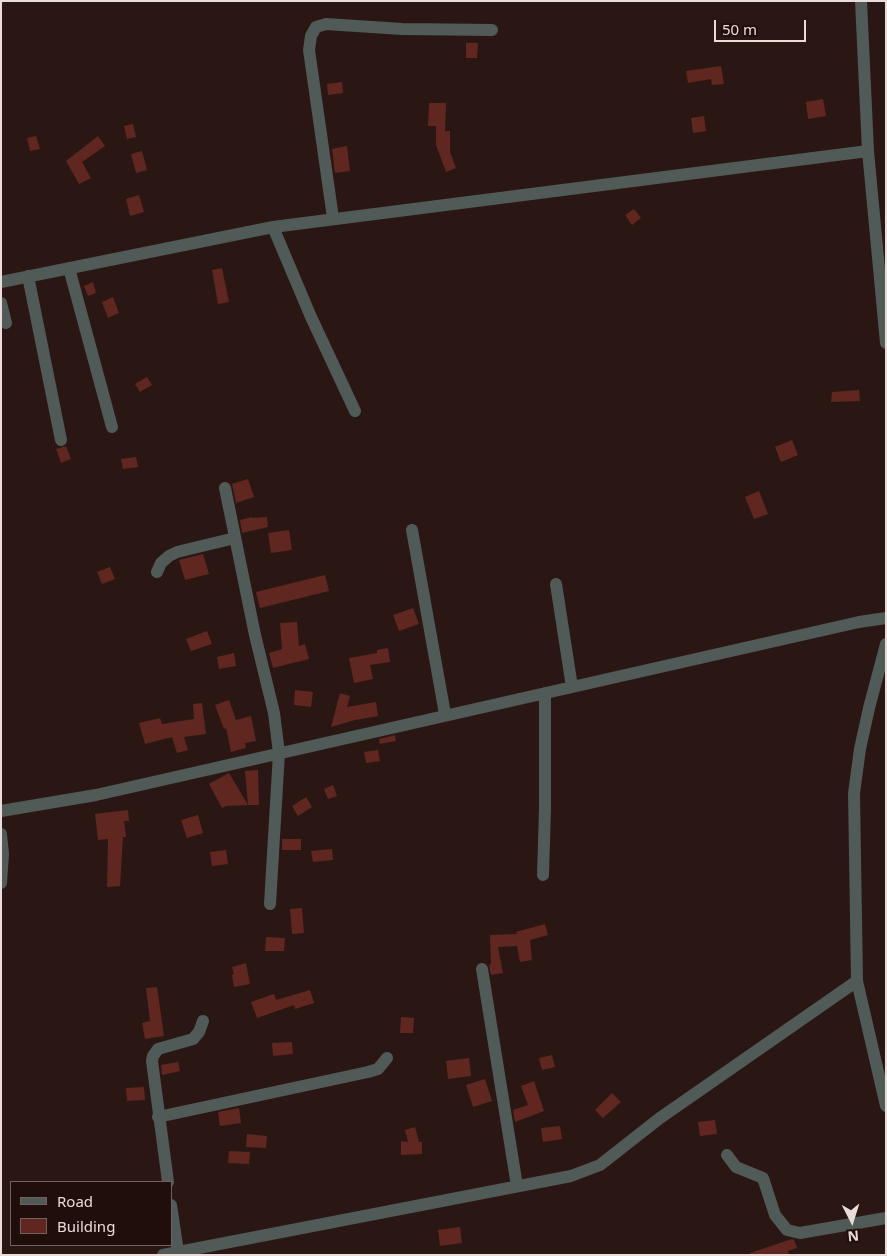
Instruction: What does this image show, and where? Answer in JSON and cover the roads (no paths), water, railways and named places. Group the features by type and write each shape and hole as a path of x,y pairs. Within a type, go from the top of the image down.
{"street":[{"path":"861,1 868,151 886,343"},
{"path":"333,218 310,50 311,36 316,27 326,24 492,30"},
{"path":"1,282 273,227 868,151"},
{"path":"273,227 311,317 355,411"},
{"path":"69,268 112,427"},
{"path":"28,276 61,440"},
{"path":"1,303 6,323"},
{"path":"225,488 255,635 274,713 279,753 270,904"},
{"path":"412,530 445,714"},
{"path":"157,572 161,563 177,552 235,538"},
{"path":"556,584 572,687"},
{"path":"1,811 96,795 445,714 860,622 886,618"},
{"path":"886,644 860,749 854,793 857,981 883,1084 886,1106"},
{"path":"543,875 545,693"},
{"path":"1,834 3,854 1,883"},
{"path":"482,969 517,1186"},
{"path":"164,1255 571,1176 600,1165 660,1118 857,981"},
{"path":"168,1181 152,1069 153,1056 158,1049 193,1039 204,1021"},
{"path":"158,1117 368,1072 378,1069 387,1058"},
{"path":"727,1155 736,1167 763,1178 775,1215 788,1230 800,1233 886,1218"},
{"path":"172,1212 178,1252"}]}
